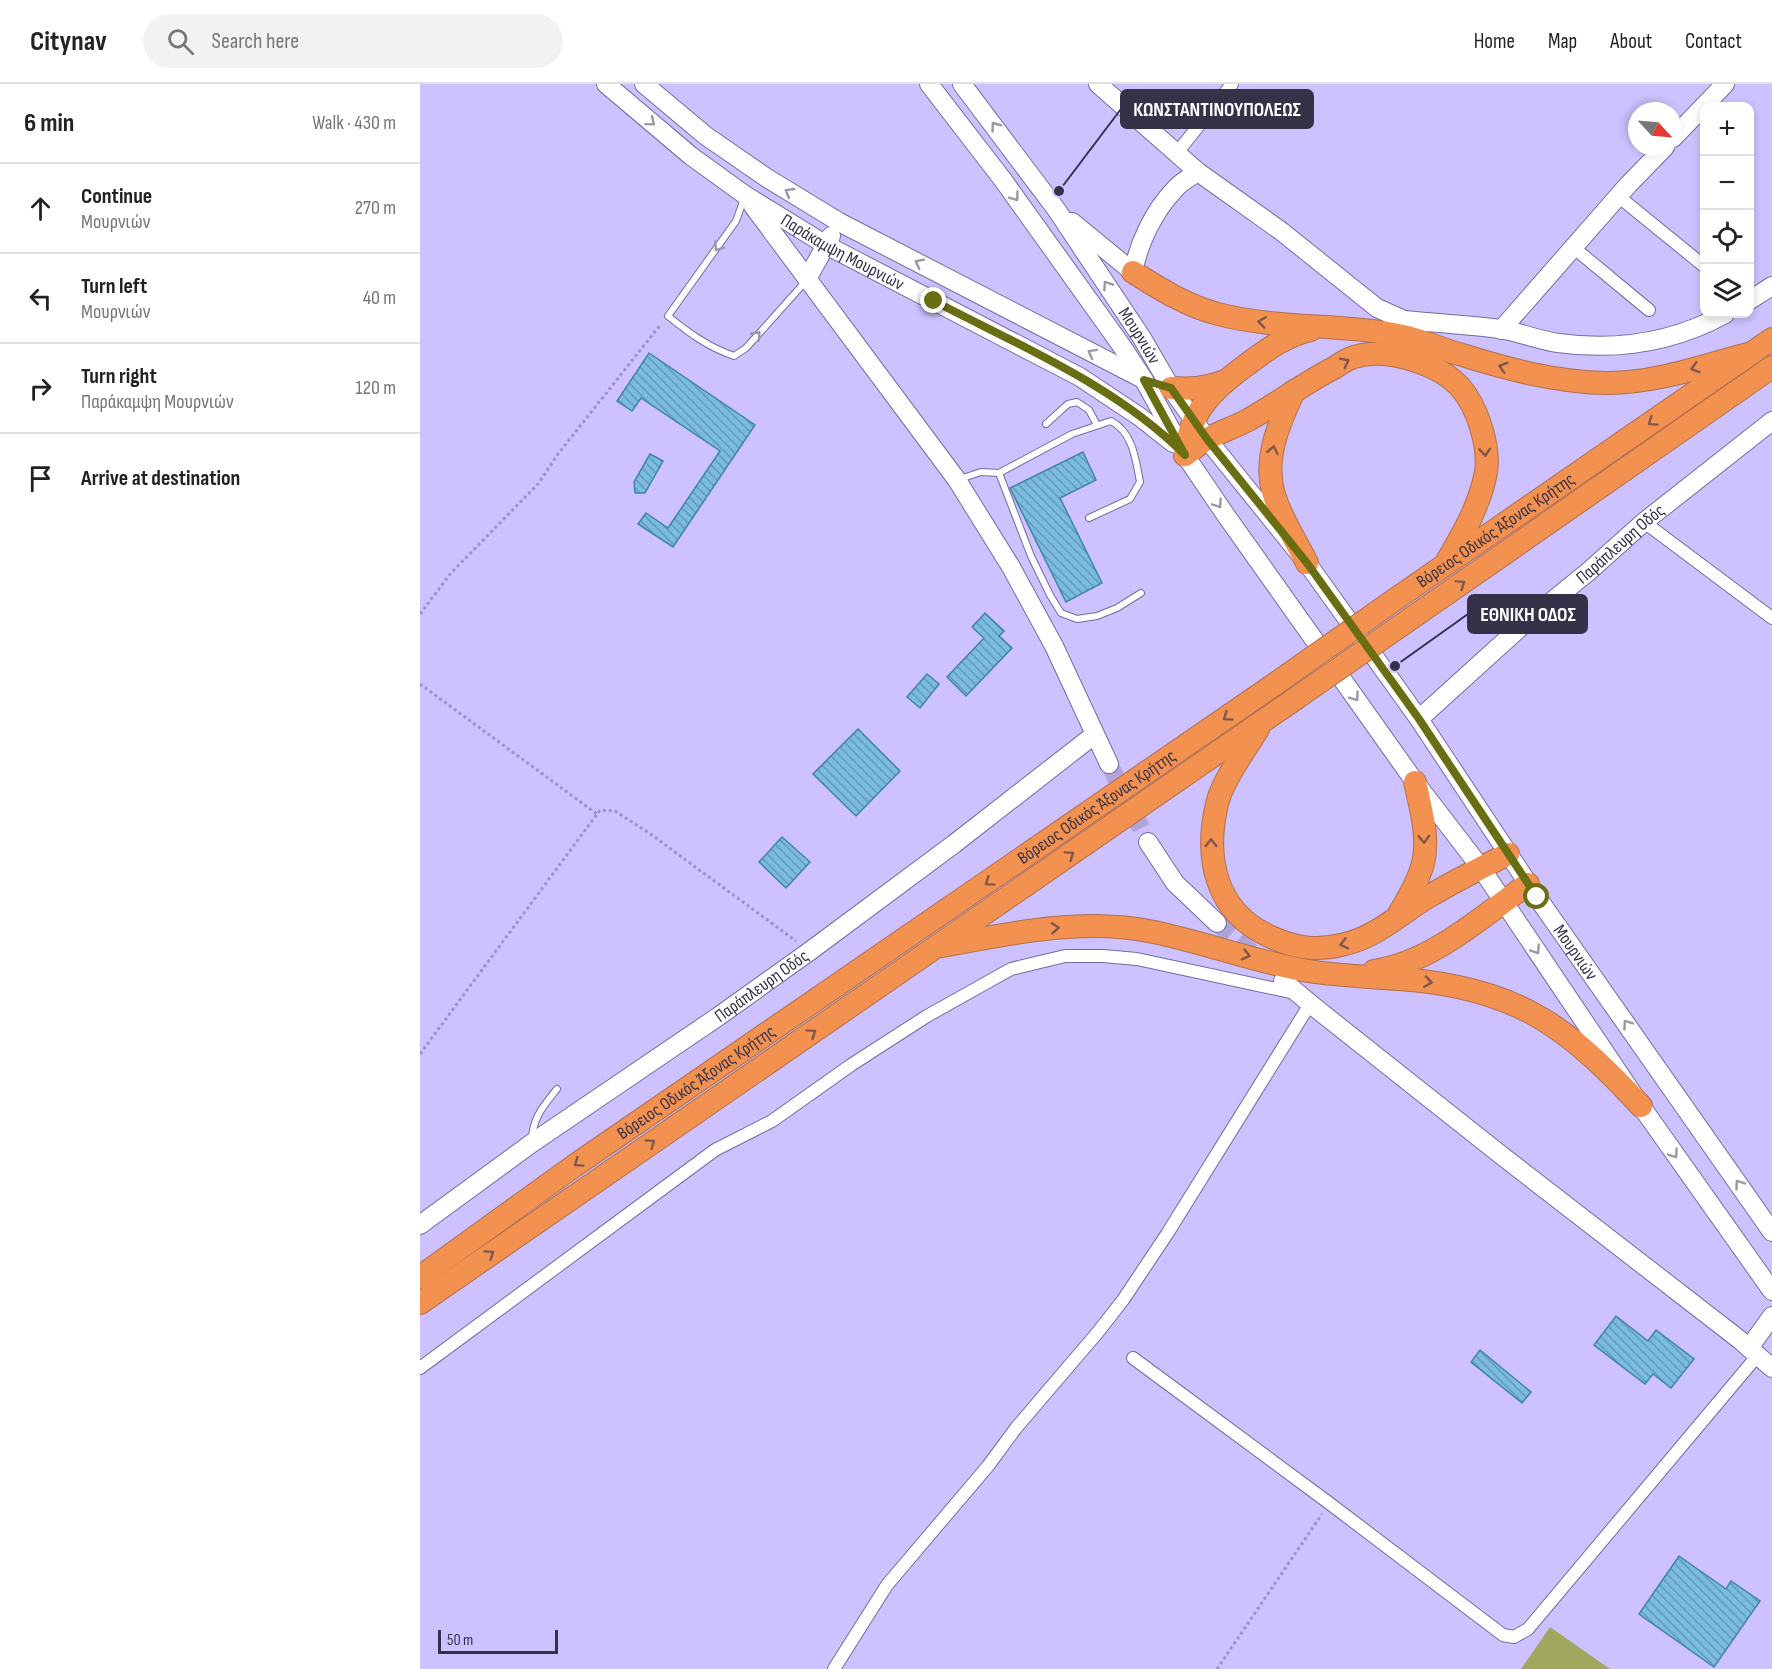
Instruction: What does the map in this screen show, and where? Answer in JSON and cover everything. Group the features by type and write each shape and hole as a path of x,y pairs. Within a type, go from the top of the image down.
{"highway":[{"path":"1133,272 1190,304 1218,314 1265,323 1353,329 1404,336 1513,370 1561,380 1607,383 1658,377 1752,353"},
{"path":"1185,455 1187,435 1194,420 1201,407 1222,382 1277,342 1296,333 1320,327"},
{"name":"Βόρειος Οδικός Άξονας Κρήτης","path":"420,1277 574,1166 1772,339"},
{"path":"1185,455 1207,439 1248,420 1355,357 1388,354 1408,358 1444,375 1460,387 1478,417 1484,441 1486,470 1478,504 1446,563"},
{"name":"Βόρειος Οδικός Άξονας Κρήτης","path":"420,1302 1262,722 1772,367"},
{"path":"1171,388 1192,390 1207,388 1222,382"},
{"path":"1294,391 1282,416 1276,436 1271,456 1270,478 1274,496 1307,563"},
{"path":"1262,722 1217,801 1211,851 1215,873 1223,895 1239,916 1262,933 1302,949 1318,950 1343,945 1372,935 1427,897 1508,854"},
{"path":"1397,919 1422,869 1425,851 1424,826 1415,782"},
{"path":"1349,975 1387,969 1441,946 1528,884"},
{"path":"935,948 1052,927 1120,927 1153,931 1309,971 1422,981 1473,990 1530,1011 1577,1043 1641,1106"}],"street":[{"name":"Παράκαμψη Μουρνιών","path":"606,84 691,156 745,195 826,245 1080,377 1165,435 1185,455"},
{"name":"Παράκαμψη Μουρνιών","path":"644,84 706,136 767,178 839,222 1144,380 1171,388"},
{"name":"Μουρνιών","path":"929,84 1016,198 1121,345 1144,380 1185,455"},
{"name":"Μουρνιών","path":"962,84 1056,209 1142,338 1171,388 1207,439 1307,563 1419,719 1528,884 1772,1232"},
{"path":"1098,84 1198,172 1281,231 1370,302 1384,312 1404,320 1501,330 1556,343 1623,347 1676,335 1716,318"},
{"path":"1176,154 1233,84"},
{"path":"1682,129 1725,84"},
{"path":"1501,330 1618,196 1656,156"},
{"path":"1056,209 1133,272 1137,251 1161,206 1176,187 1198,172"},
{"path":"745,195 957,480 1011,567 1043,626 1109,764"},
{"path":"1618,196 1702,264"},
{"path":"807,279 839,222"},
{"path":"1573,247 1649,310"},
{"path":"1754,297 1772,286"},
{"name":"Παράπλευρη Οδός","path":"1419,719 1492,651 1588,573 1644,522 1772,421"},
{"path":"1185,455 1415,782 1481,868 1641,1106 1772,1291"},
{"path":"1644,522 1772,618"},
{"name":"Παράπλευρη Οδός","path":"420,1225 532,1143 810,951 954,844 1094,735"},
{"path":"1148,842 1175,883 1217,922"},
{"path":"420,1368 715,1150 772,1120 927,1016 1011,969 1065,956 1137,959 1297,993 1772,1368"},
{"path":"834,1669 887,1585 988,1466 1016,1428 1098,1332 1123,1299 1173,1224 1297,993"},
{"path":"1132,1358 1503,1635 1514,1637 1528,1629 1754,1352 1772,1316"}],"lane":[{"path":"745,195 736,221 668,316 715,350 734,356 746,348 807,279"},
{"path":"1046,424 1068,404 1077,402 1089,410 1097,425"},
{"path":"957,480 981,472 999,473 1072,434 1111,422 1118,425 1129,438 1140,482 1130,499 1089,519"},
{"path":"999,473 1031,556 1061,613 1077,619 1097,616 1117,608 1141,593"},
{"path":"532,1143 533,1126 540,1111 557,1089"}],"path":[{"path":"420,614 450,573 538,483 558,454 668,316"},
{"path":"420,684 597,814"},
{"path":"420,1054 600,810 609,809 628,819 810,951"},
{"path":"1217,1669 1329,1503"}],"green space":[{"path":"1550,1627 1610,1669 1521,1669"}],"building":[{"path":"649,353 755,425 673,547 638,524 646,513 668,528 720,451 641,398 632,411 617,401"},
{"path":"1083,452 1096,480 1060,498 1102,583 1066,602 1010,488"},
{"path":"650,454 663,461 645,493 635,493 634,482"},
{"path":"985,613 1004,631 999,636 1012,648 966,696 947,677 984,638 972,627"},
{"path":"927,674 939,684 920,708 907,697"},
{"path":"858,729 900,771 856,816 813,774"},
{"path":"782,837 810,862 786,888 759,862"},
{"path":"1616,1316 1648,1341 1656,1330 1694,1359 1671,1388 1653,1374 1645,1384 1594,1345"},
{"path":"1480,1350 1531,1392 1522,1403 1471,1362"},
{"path":"1679,1556 1726,1589 1731,1581 1760,1601 1714,1667 1639,1614"}],"tunnel":[{"path":"1109,764 1148,842"},
{"path":"1217,923 1260,960"}],"place":[{"name":"ΚΩΝΣΤΑΝΤΙΝΟΥΠΟΛΕΩΣ","path":"1059,191"},
{"name":"ΕΘΝΙΚΗ ΟΔΟΣ","path":"1395,666"}],"route":[{"path":"934,301 1080,377 1165,435 1185,455 1144,380 1171,388 1207,439 1307,563 1419,719 1537,897"}]}
